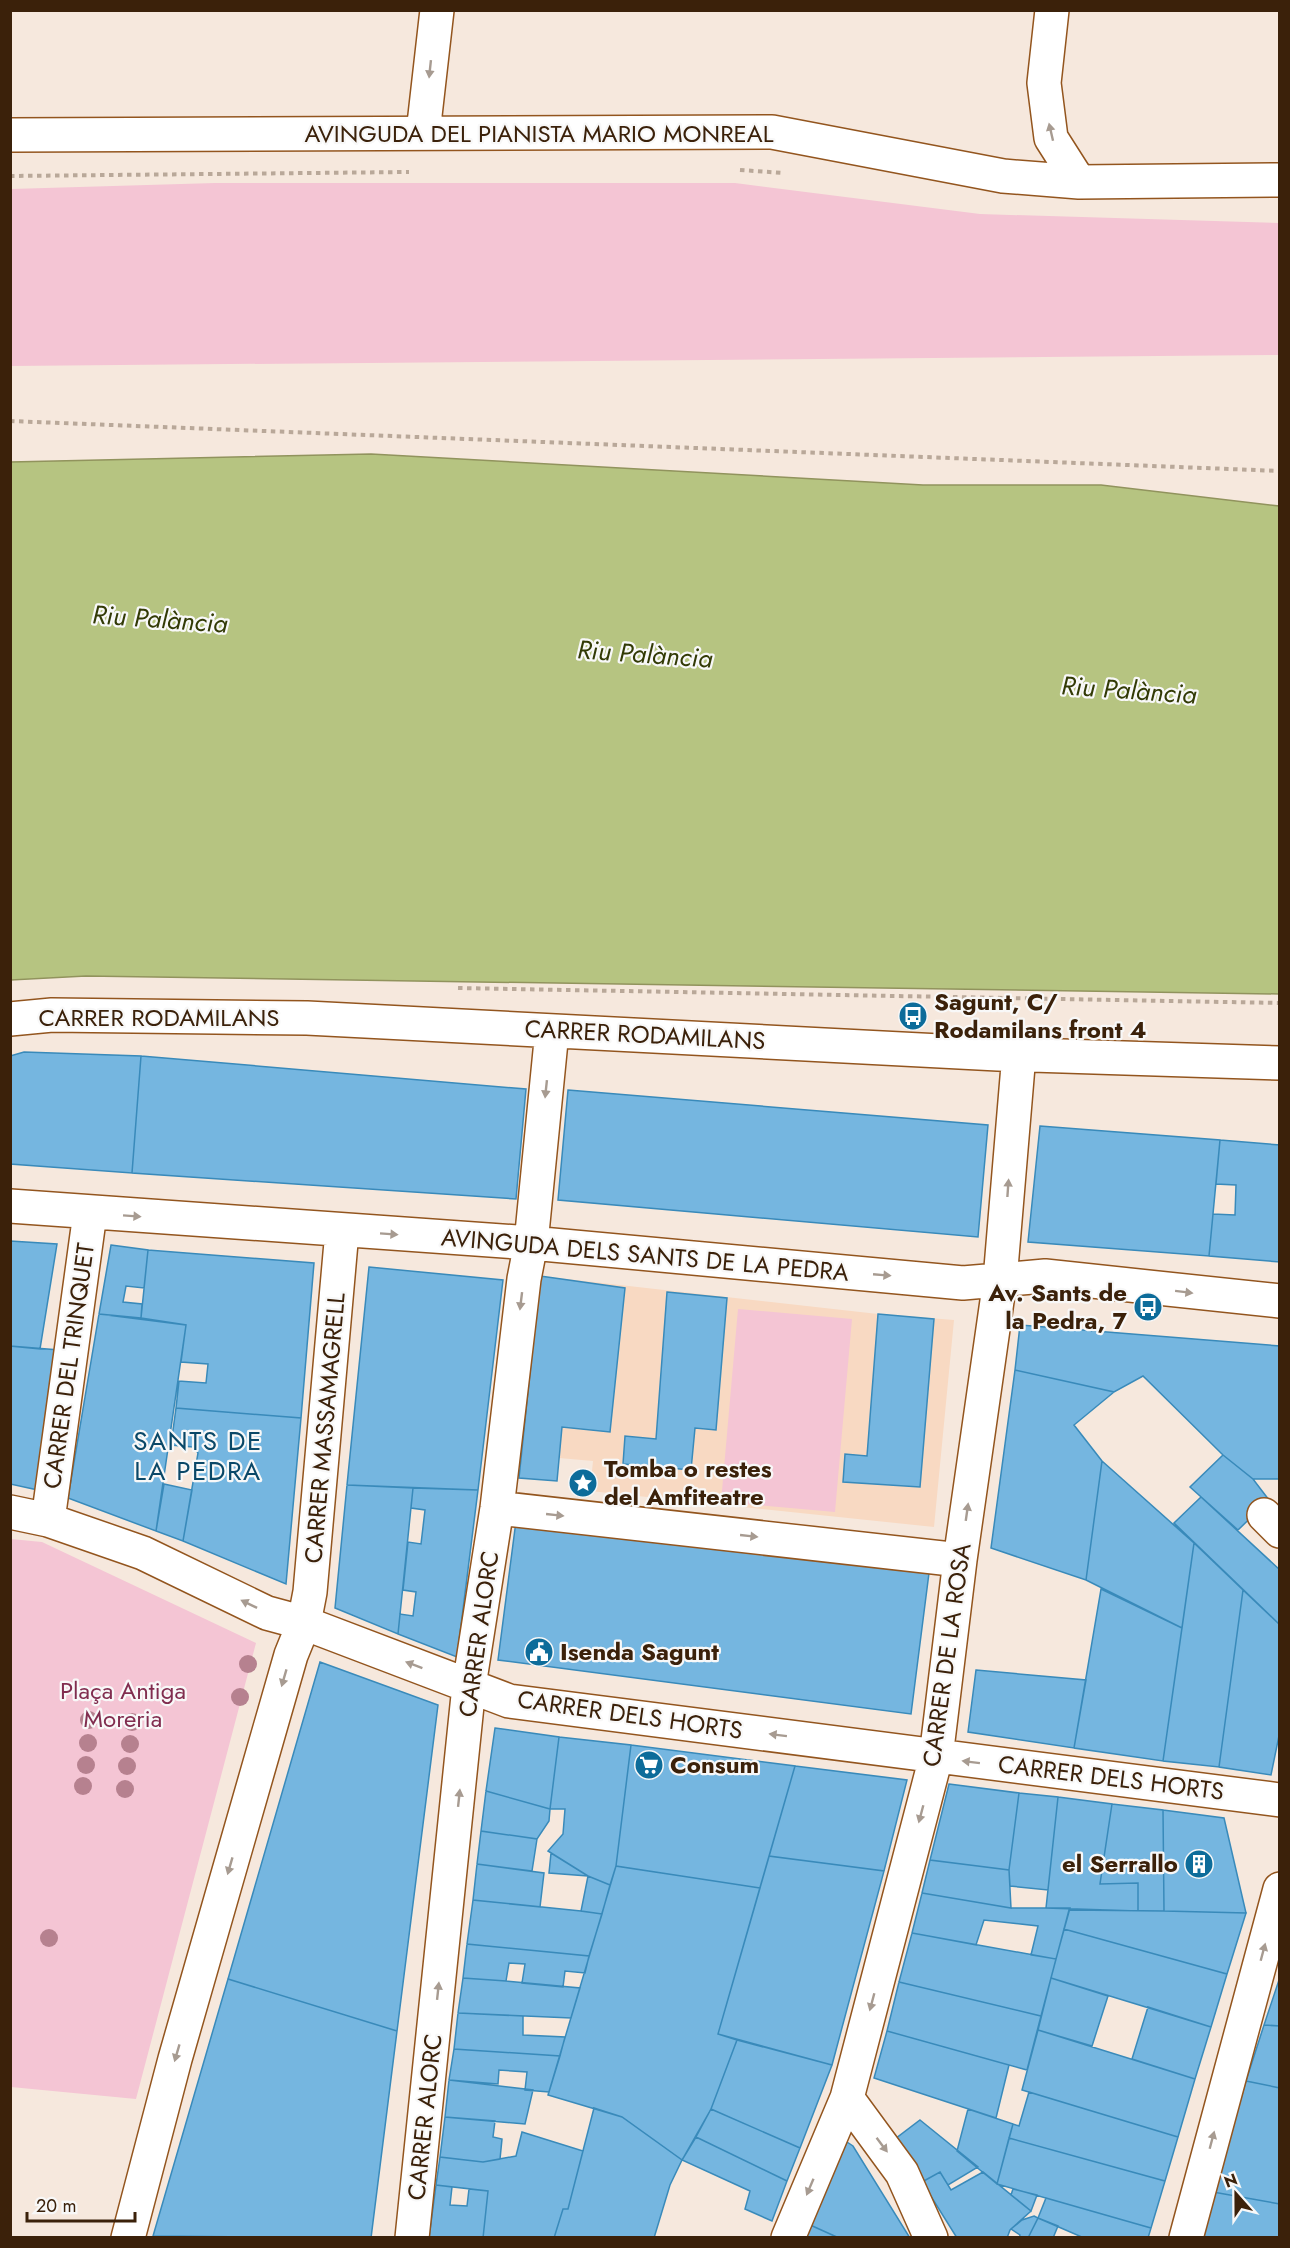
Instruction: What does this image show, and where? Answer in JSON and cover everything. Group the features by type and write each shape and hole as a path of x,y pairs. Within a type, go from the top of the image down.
{"street":[{"path":"423,133 437,10"},
{"path":"1052,10 1044,83 1051,138 1079,182"},
{"name":"AVINGUDA DEL PIANISTA MARIO MONREAL","path":"10,135 772,132 1003,176 1079,182 1280,180"},
{"name":"CARRER RODAMILANS","path":"10,1019 52,1015 307,1018 1019,1054 1280,1063"},
{"name":"CARRER ALORC","path":"412,2238 468,1720 469,1686 497,1508 524,1280 531,1243 552,1031"},
{"name":"CARRER DE LA ROSA","path":"788,2238 847,2098 936,1757 960,1560 1000,1280 1019,1054"},
{"name":"AVINGUDA DELS SANTS DE LA PEDRA","path":"10,1206 531,1243 963,1283 1045,1276 1280,1301"},
{"name":"CARRER DEL TRINQUET","path":"48,1520 90,1213"},
{"name":"CARRER MASSAMAGRELL","path":"304,1623 311,1581 342,1231"},
{"path":"497,1508 960,1560"},
{"name":"CARRER DELS HORTS","path":"10,1512 48,1520 143,1553 267,1613 304,1623 509,1701 1280,1800"},
{"path":"128,2238 194,1991 291,1655 304,1623"},
{"path":"1186,2238 1280,1889"},
{"path":"847,2098 902,2173 931,2238"}],"path":[{"path":"735,170 794,173"},
{"path":"10,176 416,171"},
{"path":"10,421 1280,471"},
{"path":"453,988 1280,1003"}],"shaded area":[{"path":"540,1276 878,1314 954,1320 934,1527 590,1491 593,1461 559,1458 557,1481 519,1478"}],"green space":[{"path":"215,183 735,183 980,214 1279,223 1279,355 11,366 11,189"},
{"path":"738,1309 852,1319 835,1512 721,1502"},
{"name":"Plaça Antiga Moreria","path":"11,1539 42,1542 256,1643 136,2099 11,2087"}],"water":[{"name":"Riu Palància","path":"371,454 923,485 1101,485 1279,506 1279,994 86,976 11,980 11,462"}],"building":[{"path":"24,1052 141,1056 132,1173 10,1164 10,1056"},
{"path":"141,1056 526,1089 516,1199 132,1173"},
{"path":"568,1090 988,1125 978,1237 558,1200"},
{"path":"1040,1126 1220,1140 1209,1256 1028,1242"},
{"path":"1220,1140 1280,1145 1280,1262 1209,1256 1213,1214 1235,1215 1236,1185 1216,1184"},
{"path":"10,1241 57,1244 40,1349 10,1346"},
{"path":"111,1245 148,1250 144,1288 126,1286 123,1302 142,1304 141,1318 99,1314"},
{"path":"148,1250 314,1263 301,1418 176,1408 179,1381 206,1383 208,1364 181,1362 186,1325 141,1318"},
{"path":"369,1267 503,1280 478,1490 347,1485"},
{"path":"540,1276 625,1288 610,1432 562,1427 557,1481 519,1478"},
{"path":"667,1292 727,1298 716,1430 695,1428 691,1470 623,1464 625,1436 656,1439"},
{"path":"99,1314 186,1325 156,1531 68,1498"},
{"path":"878,1314 934,1319 920,1487 843,1482 845,1454 867,1456"},
{"path":"1020,1325 1280,1346 1280,1479 1253,1479 1223,1455 1143,1376 1114,1392 1015,1370"},
{"path":"10,1346 59,1350 38,1490 10,1484"},
{"path":"1015,1370 1114,1392 1074,1425 1102,1461 1086,1580 991,1548"},
{"path":"176,1408 301,1418 286,1584 183,1541 198,1453 193,1447 171,1445"},
{"path":"1223,1455 1253,1479 1269,1500 1238,1530 1190,1487"},
{"path":"1102,1461 1194,1543 1182,1628 1086,1580"},
{"path":"164,1484 192,1490 183,1541 156,1531"},
{"path":"347,1485 413,1488 398,1634 335,1608"},
{"path":"413,1488 478,1490 457,1657 398,1634 400,1614 413,1616 416,1592 403,1590 408,1542 421,1544 425,1510 411,1508"},
{"path":"1201,1497 1280,1570 1280,1625 1174,1523"},
{"path":"516,1521 929,1573 911,1714 498,1660"},
{"path":"1194,1543 1243,1590 1219,1767 1163,1761"},
{"path":"1101,1589 1182,1628 1163,1761 1074,1748"},
{"path":"1243,1590 1280,1625 1280,1731 1271,1775 1219,1767"},
{"path":"320,1662 438,1705 397,2031 228,1979"},
{"path":"976,1670 1086,1680 1074,1748 968,1732"},
{"path":"495,1728 559,1737 550,1809 486,1791"},
{"path":"559,1737 631,1745 616,1866 610,1885 588,1876 548,1851 563,1834 565,1809 550,1809"},
{"path":"631,1745 795,1766 760,1888 616,1866"},
{"path":"795,1766 907,1780 884,1871 769,1856"},
{"path":"949,1784 1019,1793 1009,1870 930,1860"},
{"path":"486,1791 550,1809 549,1821 537,1839 481,1831"},
{"path":"1019,1793 1058,1797 1048,1890 1010,1886 1009,1870"},
{"path":"1058,1797 1112,1804 1100,1884 1138,1883 1138,1911 1046,1908"},
{"path":"1112,1804 1163,1810 1164,1911 1138,1911 1138,1883 1100,1884"},
{"name":"el Serrallo","path":"1163,1810 1224,1818 1246,1913 1164,1911"},
{"path":"481,1831 537,1839 532,1871 477,1864"},
{"path":"551,1853 588,1876 549,1873"},
{"path":"769,1856 884,1871 832,2065 718,2034"},
{"path":"930,1860 1009,1870 1011,1908 922,1893"},
{"path":"477,1864 544,1873 540,1907 473,1900"},
{"path":"616,1866 760,1888 718,2034 737,2040 711,2109 682,2160 622,2117 548,2095"},
{"path":"588,1876 610,1885 602,1914 581,1911"},
{"path":"922,1893 1011,1908 1070,1908 1056,1959 1031,1955 1038,1926 984,1920 976,1945 912,1933"},
{"path":"473,1900 602,1914 589,1956 467,1944"},
{"path":"1069,1910 1246,1913 1227,1974 1064,1929"},
{"path":"1064,1929 1227,1974 1211,2027 1051,1978"},
{"path":"912,1933 1056,1959 1041,2016 899,1982"},
{"path":"467,1944 589,1956 585,1973 565,1971 563,1987 522,1983 525,1964 509,1963 506,1981 463,1978"},
{"path":"1280,1977 1280,2026 1264,2025"},
{"path":"463,1978 580,1988 571,2018 458,2013"},
{"path":"1051,1978 1108,1996 1092,2046 1038,2030"},
{"path":"228,1979 397,2031 371,2238 153,2236"},
{"path":"899,1982 1041,2016 1027,2070 887,2031"},
{"path":"1148,2007 1211,2027 1195,2079 1132,2059"},
{"path":"458,2013 523,2016 523,2035 565,2037 560,2056 454,2049"},
{"path":"1264,2025 1280,2026 1280,2088 1246,2081"},
{"path":"1038,2030 1195,2079 1178,2137 1022,2090"},
{"path":"887,2031 1009,2065 996,2118 874,2078"},
{"path":"737,2040 832,2065 800,2148 711,2109"},
{"path":"454,2049 560,2056 549,2092 525,2090 527,2072 499,2070 498,2084 449,2080"},
{"path":"449,2080 533,2090 525,2124 445,2117"},
{"path":"1246,2081 1280,2088 1280,2204 1213,2192"},
{"path":"1029,2092 1178,2137 1165,2181 1009,2138 1013,2124 1019,2126"},
{"path":"594,2108 622,2117 682,2160 670,2185 654,2238 554,2238 563,2209 568,2209"},
{"path":"711,2109 800,2148 787,2181 696,2137"},
{"path":"968,2109 1013,2124 997,2184 957,2151"},
{"path":"445,2117 495,2121 493,2137 502,2139 500,2159 483,2162 440,2157"},
{"path":"920,2120 978,2167 948,2185 940,2172 922,2182 895,2139"},
{"path":"522,2132 583,2151 568,2209 563,2209 554,2238 483,2238 488,2191 436,2185 440,2157 483,2162 516,2156"},
{"path":"696,2137 787,2181 772,2221 745,2209 750,2191 682,2160"},
{"path":"1009,2138 1165,2181 1151,2228 997,2184"},
{"path":"847,2142 853,2146 910,2238 839,2238 808,2224"},
{"path":"940,2172 951,2190 983,2172 1031,2211 1010,2230 1007,2238 957,2238 922,2182"},
{"path":"436,2185 452,2187 450,2205 467,2206 469,2189 488,2191 483,2238 429,2238"},
{"path":"1013,2189 1037,2195 1031,2211 1011,2195"},
{"path":"1213,2192 1280,2204 1279,2238 1199,2238"},
{"path":"1046,2198 1151,2228 1148,2238 1084,2238 1038,2218"},
{"path":"1034,2216 1038,2218 1028,2238 1019,2238 1020,2235 1011,2229 1022,2220"},
{"path":"1038,2218 1058,2226 1053,2238 1028,2238"},
{"path":"808,2224 839,2238 803,2238"}],"place":[{"name":"Sagunt, C/ Rodamilans front 4","path":"913,1016"},
{"name":"Av. Sants de la Pedra, 7","path":"1148,1307"},
{"name":"Tomba o restes del Amfiteatre","path":"583,1483"},
{"name":"Isenda Sagunt","path":"539,1652"},
{"name":"Consum","path":"649,1765"},
{"name":"el Serrallo","path":"1199,1864"}],"district":[{"name":"SANTS DE LA PEDRA","path":"198,1456"}]}
